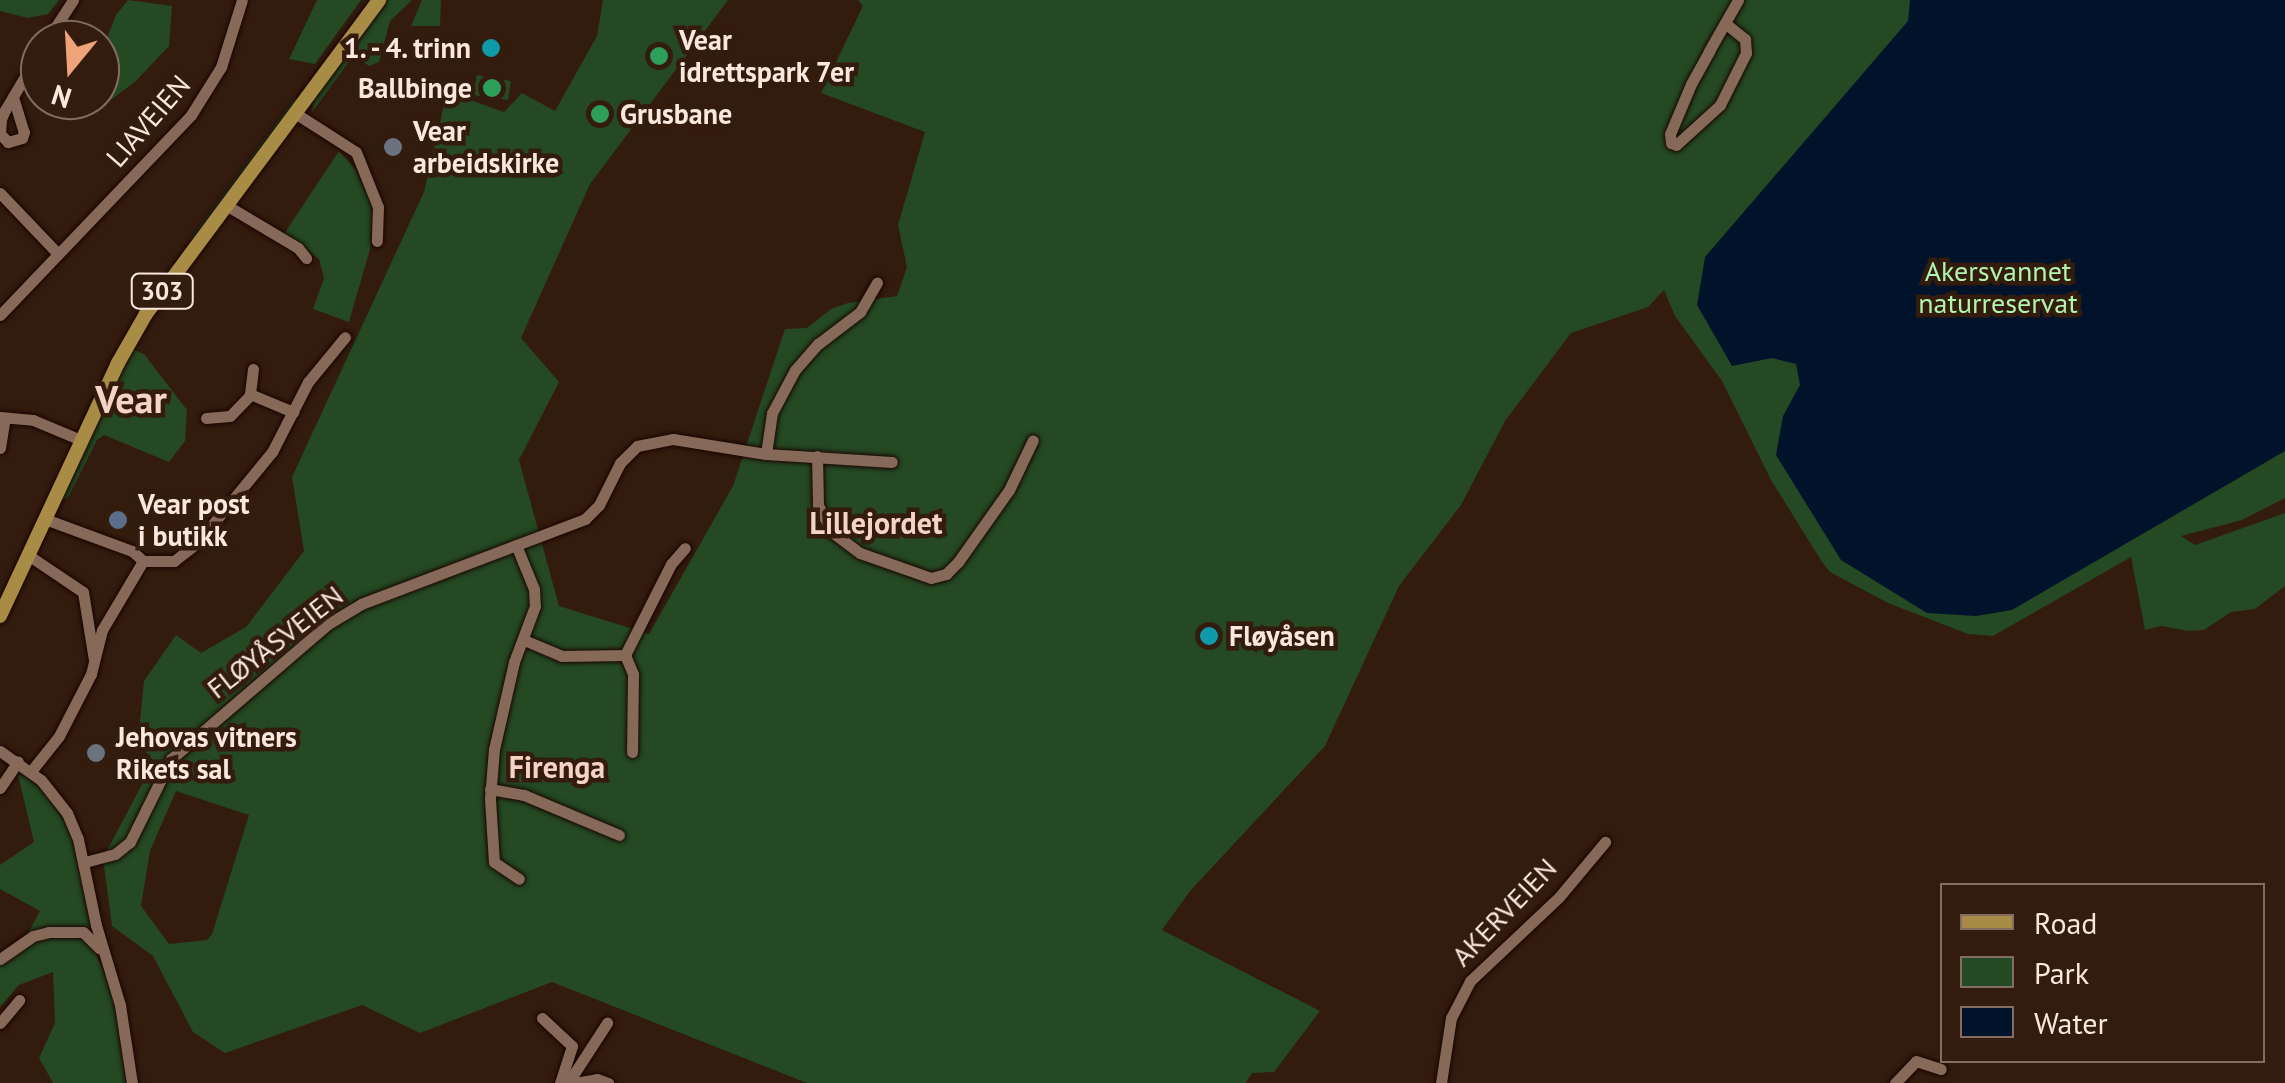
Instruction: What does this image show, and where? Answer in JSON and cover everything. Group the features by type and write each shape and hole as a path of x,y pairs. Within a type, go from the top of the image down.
{"main road":[{"name":"303","path":"0,616 146,314 380,0"}],"street":[{"name":"LIAVEIEN","path":"0,315 191,115 221,68 242,0"},
{"path":"1725,23 1744,39 1746,53 1720,106 1676,145 1671,143 1670,134 1692,84 1725,23 1738,0"},
{"path":"13,97 20,85"},
{"path":"295,112 356,152 378,207 377,241"},
{"path":"0,193 58,254"},
{"path":"226,205 298,248 306,258"},
{"path":"877,284 860,312 818,344 795,370 772,413 766,454 892,462"},
{"path":"45,519 132,551 143,561 174,561 198,542 272,452 308,382 345,337"},
{"path":"253,368 247,390 293,412"},
{"path":"206,418 230,416 251,394"},
{"path":"0,448 2,417 33,420 82,440"},
{"name":"FLØYÅSVEIEN","path":"86,862 115,854 130,842 172,759 328,624 362,604 592,513 633,450 663,438 766,454"},
{"path":"817,456 818,505 832,532 860,553 931,578 946,574 958,562 1009,490 1033,440"},
{"path":"516,546 536,597 534,615 514,662 494,749 490,789 494,862 519,879"},
{"path":"632,752 633,674 625,655 671,564 685,548"},
{"path":"28,556 83,592 95,661"},
{"path":"32,770 59,736 95,661 102,630 143,561"},
{"path":"524,640 562,656 625,655"},
{"path":"0,751 32,770 67,813 86,862 96,925 120,1006 132,1083"},
{"path":"0,788 18,761"},
{"path":"490,789 524,795 620,835"},
{"name":"AKERVEIEN","path":"1441,1083 1451,1018 1470,980 1559,897 1605,842"},
{"path":"0,959 33,936 49,932 83,932 105,955"},
{"path":"0,1023 19,1000"},
{"path":"542,1018 572,1046 560,1083"},
{"path":"572,1083 606,1023"},
{"path":"1895,1083 1916,1061 1941,1069"},
{"path":"572,1083 597,1079 608,1083"}],"green space":[{"path":"0,0 59,0 48,14 28,18 0,11"},
{"path":"128,0 172,6 169,46 120,93 120,20 114,20"},
{"path":"317,0 361,0 315,64 289,59"},
{"path":"385,0 412,0 390,21 379,62 369,66 354,55 312,112 316,93"},
{"path":"422,0 441,0 440,26 411,26"},
{"path":"603,0 728,0 590,184 521,338 559,382 519,460 559,606 649,634 733,486 785,329 807,328 831,309 848,303 897,296 907,267 898,225 925,132 821,93 863,6 858,0 2285,0 2285,498 2242,520 2181,536 2195,545 2285,513 2285,586 2255,609 2231,612 2204,630 2188,631 2162,626 2145,630 2131,557 1993,636 1968,634 1888,603 1830,572 1822,562 1771,480 1722,381 1675,316 1664,290 1648,307 1571,333 1505,421 1461,505 1399,586 1325,746 1190,891 1162,930 1320,1011 1274,1072 1252,1073 1246,1083 807,1083 552,982 420,1033 362,1005 225,1053 193,1032 153,956 112,926 103,858 154,762 138,742 144,681 176,635 201,653 246,627 304,551 292,477 424,192 447,92 504,112 522,93 555,111 597,36","holes":["176,791 249,815 212,934 207,940 169,944 141,906 150,851"]},
{"name":"Ballbinge","path":"477,75 511,81 508,100 473,95"},
{"path":"294,99 298,99 191,241 190,239"},
{"path":"339,151 355,169 374,208 370,249 349,322 313,309 324,278 319,259 284,234"},
{"path":"130,348 144,354 187,410 185,441 169,462 104,435 97,440 69,496 59,503"},
{"path":"17,771 50,795 75,841 89,893 96,954 113,992 126,1083 53,1083 39,1058 55,1023 53,972 19,985 0,1007 0,963 21,946 40,911 0,889 0,865 34,842"}],"water":[{"name":"Akersvannet naturreservat","path":"1910,0 2285,0 2285,451 2012,610 1976,616 1927,613 1841,560 1776,455 1783,416 1800,385 1796,364 1772,358 1732,366 1697,305 1705,257 1908,21"}],"place":[{"name":"1. - 4. trinn","path":"491,48"},
{"name":"Vear idrettspark 7er","path":"659,56"},
{"name":"Ballbinge","path":"492,88"},
{"name":"Grusbane","path":"600,114"},
{"name":"Vear arbeidskirke","path":"393,147"},
{"name":"Vear post i butikk","path":"118,520"},
{"name":"Fløyåsen","path":"1209,636"},
{"name":"Jehovas vitners Rikets sal","path":"96,753"}],"district":[{"name":"Vear","path":"131,399"},
{"name":"Lillejordet","path":"876,523"},
{"name":"Firenga","path":"557,767"}]}
